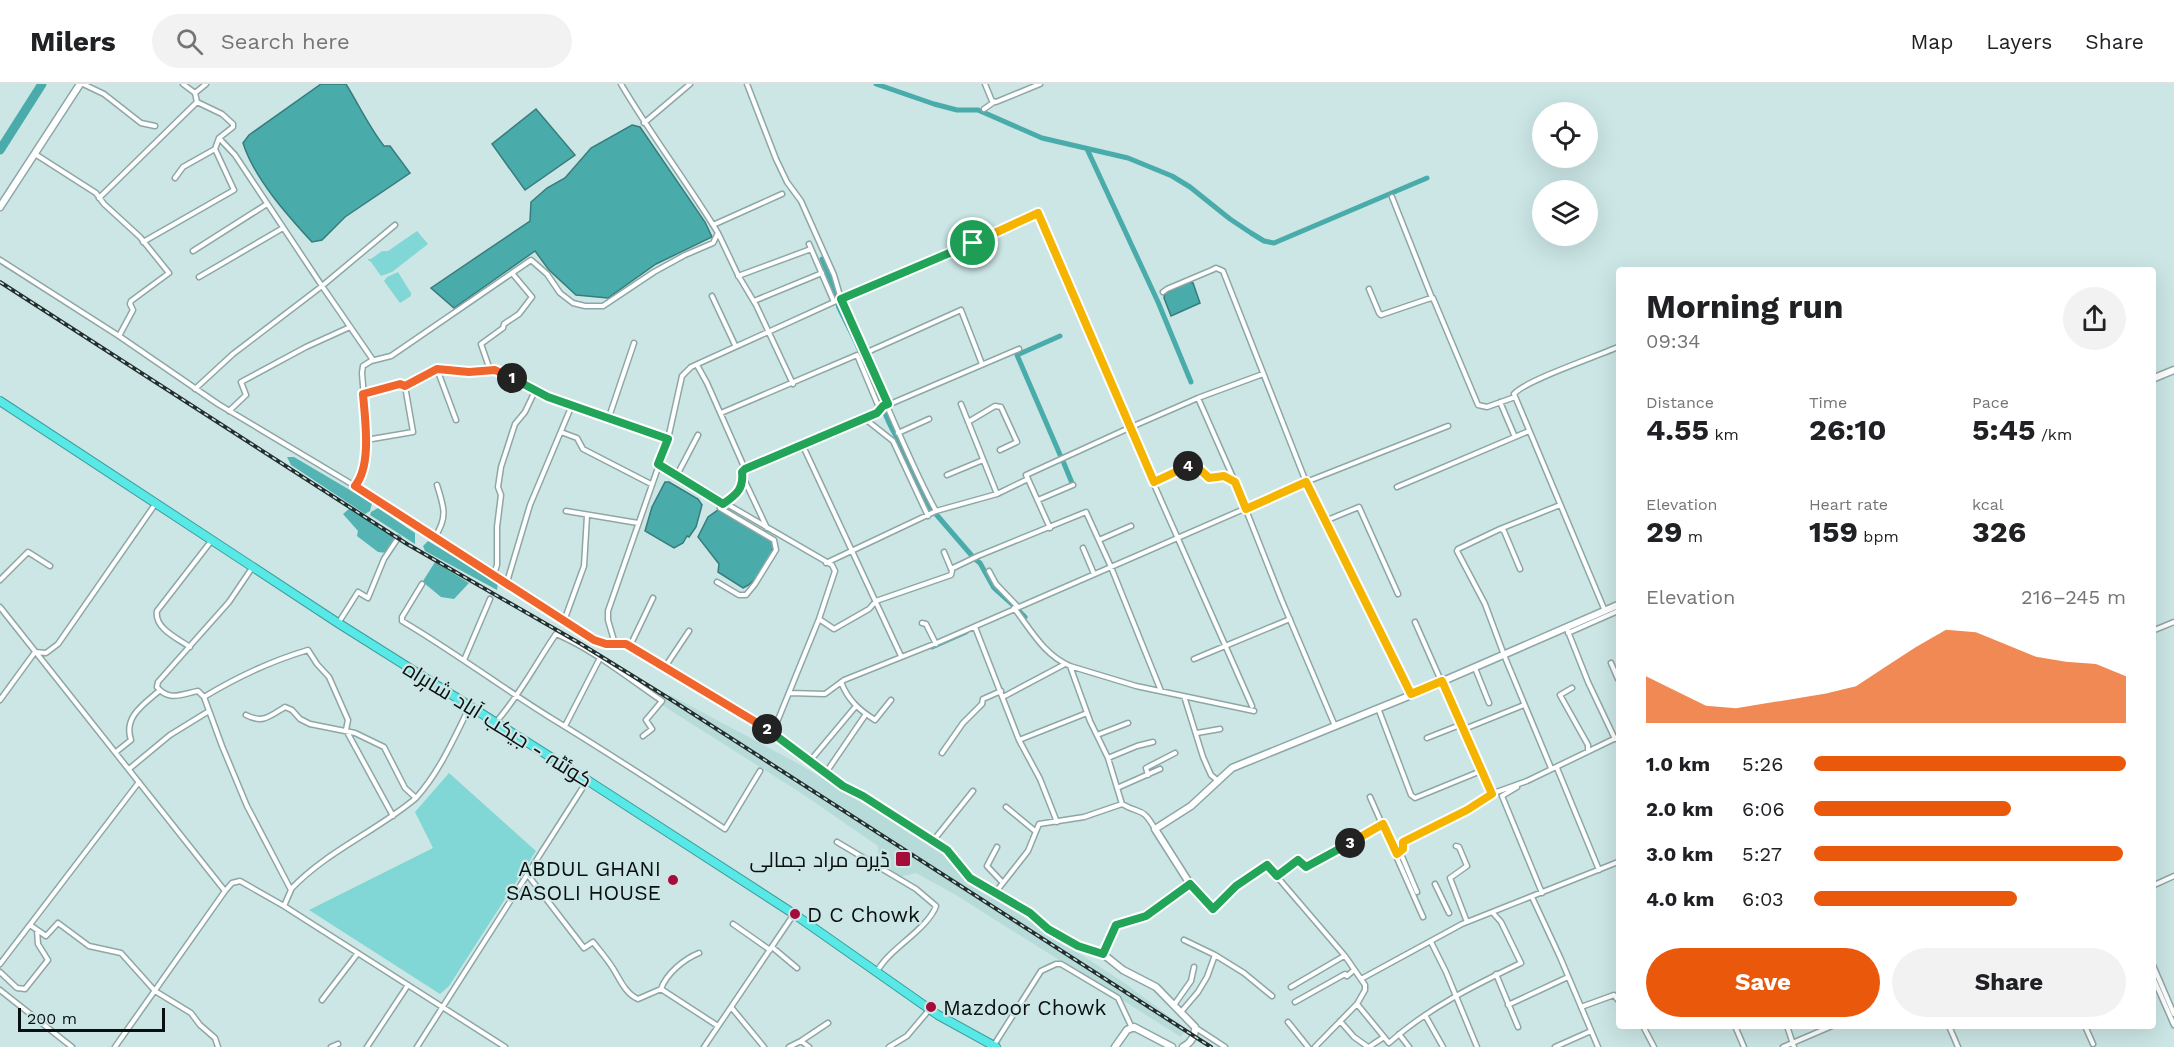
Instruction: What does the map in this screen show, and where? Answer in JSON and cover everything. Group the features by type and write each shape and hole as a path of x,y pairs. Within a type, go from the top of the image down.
{"highway":[{"name":"کوئٹہ - جیکب آباد شاہراہ","path":"0,400 338,623 588,780 794,914 930,1010 991,1046"}],"street":[{"path":"0,207 81,84 104,94 141,123 154,126"},
{"path":"183,84 195,93 196,102"},
{"path":"195,93 206,84"},
{"path":"621,84 644,123 692,190 718,233 738,276 754,301 793,384"},
{"path":"644,123 690,84"},
{"path":"747,84 776,159 787,182 801,201 834,275 841,299 864,354 888,404 898,433 936,511"},
{"path":"985,84 994,102"},
{"path":"984,109 994,102 1040,84"},
{"path":"99,198 196,102"},
{"path":"175,178 183,167 214,149 219,138 233,127 233,124 222,114 196,102"},
{"path":"219,138 235,155 373,360"},
{"path":"143,242 234,190 214,149"},
{"path":"35,154 96,193 169,273 131,301 133,310 119,336"},
{"path":"713,225 782,194"},
{"path":"1392,197 1476,402 1484,408 1515,397"},
{"path":"193,251 267,204"},
{"path":"841,299 944,257 1038,213 1129,428 1252,706"},
{"path":"195,389 233,354 322,286 395,225"},
{"path":"199,277 283,228"},
{"path":"355,486 361,478 366,440 363,366 373,360 391,356 531,260 547,274 560,293 573,303 603,306 664,267 713,243 718,233"},
{"path":"615,644 608,620 608,611 668,439 682,376 691,367 735,345 834,302 810,246 738,276"},
{"path":"0,260 119,336 229,411 355,486 594,640 630,646 773,732 825,774 947,850 970,878 1030,913 1048,929 1078,946 1103,954 1123,970 1150,984 1195,1027 1225,1047"},
{"path":"1163,292 1216,268 1223,271 1306,482 1411,694"},
{"path":"490,370 481,344 519,314 532,297 512,273"},
{"path":"754,301 822,273"},
{"path":"1369,289 1382,315 1433,298"},
{"path":"712,296 735,345"},
{"path":"864,354 961,310 982,364"},
{"path":"229,411 246,395 241,382 306,347 350,327"},
{"path":"609,417 634,343"},
{"path":"1605,612 1515,397 1516,392 1526,385 1616,348"},
{"path":"717,582 739,595 746,595 776,550 774,540 720,508 737,494 743,476 742,472 745,469 803,446 864,418 888,404 1019,349"},
{"path":"721,413 857,355 880,410"},
{"path":"697,365 745,469"},
{"path":"363,394 400,384 405,386 437,369 469,372 495,370 548,397 668,439"},
{"path":"437,369 456,420"},
{"path":"2156,377 2174,370"},
{"path":"1050,528 1026,475 1198,398 1263,374"},
{"path":"366,440 413,432 405,386"},
{"path":"494,574 497,565 497,527 501,495 498,487 501,467 515,424 529,405 535,390"},
{"path":"1198,398 1335,726"},
{"path":"1500,402 1515,437"},
{"path":"961,404 997,494"},
{"path":"507,582 530,505 573,405"},
{"path":"968,422 996,406 1001,407 1017,442 1000,450"},
{"path":"864,418 893,441 928,516"},
{"path":"898,433 929,418"},
{"path":"789,693 825,694 841,682 901,656 936,644 1306,482 1448,426"},
{"path":"1397,487 1528,431"},
{"path":"561,432 577,438 583,449 651,484"},
{"path":"677,475 698,435"},
{"path":"803,446 901,656"},
{"path":"947,475 983,460"},
{"path":"658,464 826,562 835,571 819,619 773,732"},
{"path":"1154,482 1194,464 1209,478 1224,476 1235,482"},
{"path":"743,476 767,528"},
{"path":"826,562 936,511 997,494 1028,479"},
{"path":"1038,500 1073,485"},
{"path":"435,537 442,525 444,513 437,486"},
{"path":"35,652 46,653 58,644 156,503"},
{"path":"1551,768 1485,604 1457,551 1500,528 1560,505"},
{"path":"1325,521 1359,507 1398,594"},
{"path":"566,511 638,524"},
{"path":"951,569 1086,512 1111,567 1161,691"},
{"path":"564,621 584,566 587,516"},
{"path":"1099,540 1131,526"},
{"path":"1500,528 1504,531 1520,569"},
{"path":"338,623 358,592 368,598 384,559 398,538"},
{"path":"190,648 163,628 158,623 156,615 159,607 212,540"},
{"path":"1083,548 1094,574"},
{"path":"0,580 28,552 50,566"},
{"path":"819,619 834,629 869,609 876,601 951,575 944,552"},
{"path":"159,691 158,682 229,602 253,567"},
{"path":"989,571 1041,645 1056,659 1067,665 1136,686 1254,711"},
{"path":"422,584 402,617 402,621 449,649 725,829 760,771"},
{"path":"630,646 653,598"},
{"path":"464,660 490,599"},
{"path":"1568,631 1616,606"},
{"path":"0,607 225,891"},
{"path":"1155,829 1191,806 1232,768 1474,667 1616,612"},
{"path":"1194,659 1290,619"},
{"path":"1415,622 1492,794"},
{"path":"2156,629 2174,622"},
{"path":"922,623 926,624 936,644"},
{"path":"975,627 1019,740 1040,779 1057,822"},
{"path":"665,667 689,631"},
{"path":"1568,631 1588,682 1616,737"},
{"path":"496,723 526,683 531,670 556,634 572,640 662,701 646,720 652,729 643,736"},
{"path":"204,697 232,679 261,666 308,650 329,677 348,720 346,730 393,816"},
{"path":"0,700 35,652"},
{"path":"566,726 600,658"},
{"path":"1611,663 1616,674"},
{"path":"1003,697 1067,665"},
{"path":"1067,665 1108,758 1122,804 1131,810 1144,812 1190,884 1213,909 1236,886 1267,865 1345,956 1365,985 1365,990 1357,1004 1315,1047"},
{"path":"1474,667 1489,703"},
{"path":"841,682 846,695 856,706 875,720 891,700"},
{"path":"1572,688 1560,695 1590,748 1588,751"},
{"path":"116,752 131,740 128,731 131,719 138,709 159,691"},
{"path":"159,691 175,697 198,691 204,697 247,806 291,890"},
{"path":"942,753 963,723 982,704 983,699 1001,691"},
{"path":"1184,696 1203,757 1211,775 1217,780"},
{"path":"1462,730 1524,705"},
{"path":"284,906 291,890 309,870 393,816 416,798 441,764 470,706"},
{"path":"810,761 856,706"},
{"path":"246,715 255,720 266,718 285,707 310,724 346,730 384,747 405,788 416,798"},
{"path":"1378,708 1411,795 1415,798 1481,771"},
{"path":"129,769 170,735 209,711"},
{"path":"1019,740 1088,713"},
{"path":"825,774 866,714"},
{"path":"1097,735 1128,723"},
{"path":"1427,738 1460,725"},
{"path":"1197,733 1220,729"},
{"path":"1397,853 1403,849 1403,842 1467,810 1492,794 1616,739"},
{"path":"1542,894 1502,796 1616,739"},
{"path":"1108,758 1153,742"},
{"path":"1148,775 1146,768 1175,753"},
{"path":"1557,768 1599,870"},
{"path":"1117,788 1160,769"},
{"path":"417,1047 588,780"},
{"path":"0,964 139,782"},
{"path":"933,841 973,791"},
{"path":"1371,796 1423,917"},
{"path":"995,893 1028,851 1039,824 1084,817 1122,804"},
{"path":"1006,807 1035,831"},
{"path":"1277,876 1298,860 1306,867 1383,824"},
{"path":"837,843 916,889 936,906 925,921 905,943 887,958 876,973"},
{"path":"1456,846 1467,866 1450,878 1467,922"},
{"path":"997,847 987,866 1002,882"},
{"path":"1397,853 1401,854 1418,891"},
{"path":"1361,979 1467,922 1616,863"},
{"path":"528,874 584,948 593,942 613,968 620,982 634,998 638,999 661,989 664,981 672,973 699,953"},
{"path":"2156,883 2174,876"},
{"path":"116,1047 225,891 232,883 240,881 284,906 505,1047"},
{"path":"1103,954 1116,925 1146,916 1190,884"},
{"path":"1435,884 1449,914"},
{"path":"1532,897 1598,1047"},
{"path":"1357,1004 1389,1043 1425,1015 1474,987 1475,984 1521,963 1501,922 1493,913"},
{"path":"704,1047 794,914"},
{"path":"30,925 46,936 58,923 89,946 121,953 155,991 191,1013 200,1025 215,1038 218,1047"},
{"path":"733,924 771,948 796,968"},
{"path":"0,972 18,988 25,989 48,960 38,944 37,930"},
{"path":"1184,940 1244,972 1272,996"},
{"path":"1431,942 1477,1047"},
{"path":"322,1000 358,953"},
{"path":"1180,1013 1198,992 1207,977 1215,955"},
{"path":"1290,987 1345,956"},
{"path":"991,1046 1041,971 1056,964 1061,964 1118,998 1132,1028"},
{"path":"1173,1006 1191,981 1194,967"},
{"path":"1294,1002 1345,974 1347,976 1354,970"},
{"path":"2156,972 2174,1014"},
{"path":"1496,974 1518,1027"},
{"path":"1509,1005 1568,976"},
{"path":"2156,984 2174,1025"},
{"path":"367,1047 408,985"},
{"path":"661,989 718,1026"},
{"path":"0,990 72,1047"},
{"path":"1581,1007 1614,995 1616,998"},
{"path":"731,1007 764,1047"},
{"path":"889,1047 907,1036 930,1010"},
{"path":"1425,1015 1443,1047"},
{"path":"1288,1022 1308,1047"},
{"path":"1340,1022 1354,1037 1368,1047 1384,1037"},
{"path":"789,1047 828,1023"},
{"path":"1188,1046 1194,1036 1195,1027"},
{"path":"1115,1047 1127,1030 1132,1028 1137,1028 1172,1047"},
{"path":"1645,1029 1654,1047"},
{"path":"1736,1029 1744,1047"},
{"path":"1788,1029 1794,1045"},
{"path":"1783,1047 1794,1045 1826,1029"},
{"path":"1950,1029 1958,1047"},
{"path":"2086,1029 2092,1044"},
{"path":"1556,1046 1591,1031"},
{"path":"1399,1034 1409,1047"},
{"path":"801,1041 809,1047"},
{"path":"331,1047 338,1044"}],"shaded area":[{"path":"321,84 346,84 384,146 390,146 410,173 345,217 322,240 312,242 263,183 243,143 249,135"},
{"path":"536,109 575,155 525,190 492,144"},
{"path":"632,125 640,127 705,222 712,237 656,264 608,298 576,295 549,270 535,251 454,308 431,288 530,221 531,202 547,188 565,178 591,148"},
{"path":"417,231 428,244 392,272 381,276 368,259 382,251 388,251"},
{"path":"398,272 411,293 411,296 400,303 384,281"},
{"path":"1189,282 1193,283 1200,303 1171,316 1164,298 1165,293"},
{"path":"287,457 294,457 372,503 370,511 365,514 291,465"},
{"path":"665,482 669,482 698,499 702,505 696,527 683,543 674,548 645,531 652,507"},
{"path":"350,508 396,538 387,553 378,552 357,536 358,531 343,514"},
{"path":"378,508 415,533 415,544 370,515"},
{"path":"718,510 773,541 771,554 764,568 743,588 718,572 719,564 698,537 708,517"},
{"path":"428,541 498,583 497,590 425,551 423,546"},
{"path":"435,562 469,583 454,599 441,597 424,583 423,581"},
{"path":"670,695 799,764 945,853 971,883 1126,984 1186,1029 1181,1037 956,895 916,873 900,877 878,859 878,846 801,793 662,705"},
{"path":"449,773 536,851 449,986 440,994 309,910 433,848 415,812"}],"waterway":[{"path":"0,150 42,84"},
{"path":"876,84 957,110 978,110 1042,138 1128,158 1172,176 1251,233 1264,241 1274,243 1427,178"},
{"path":"1087,149 1158,302 1191,382"},
{"path":"822,259 839,308 882,402"},
{"path":"1060,336 1017,355 1061,457"},
{"path":"884,410 921,493 932,510"},
{"path":"1063,461 1072,483"},
{"path":"935,513 973,557"},
{"path":"975,559 980,563 994,588 1014,606"},
{"path":"1017,609 1025,617"},
{"path":"932,647 966,632"}],"railway":[{"path":"0,282 407,544 581,644 670,699 1211,1047"}],"place":[{"name":"ڈیرہ مراد جمالی","path":"903,859"},
{"name":"ABDUL GHANI SASOLI HOUSE","path":"673,880"},
{"name":"D C Chowk","path":"795,914"},
{"name":"Mazdoor Chowk","path":"931,1007"}],"route":[{"path":"1038,213 1154,482 1194,464 1209,478 1224,476 1235,482 1246,509 1306,482 1411,694 1442,681 1450,704 1492,794 1467,810 1403,842 1403,849 1397,854 1383,824 1306,867 1298,860 1277,876 1267,865 1236,886 1213,909 1190,884 1146,916 1116,925 1103,954 1078,946 1048,929 1030,913 970,878 947,850 825,774 778,735 626,644 606,644 594,640 355,486 361,478 366,440 363,394 400,384 405,386 437,369 469,372 495,370 548,397 668,439 658,464 723,504 737,494 743,476 742,472 745,469 877,413 888,404 846,315 841,299 973,243 1038,213"}]}
